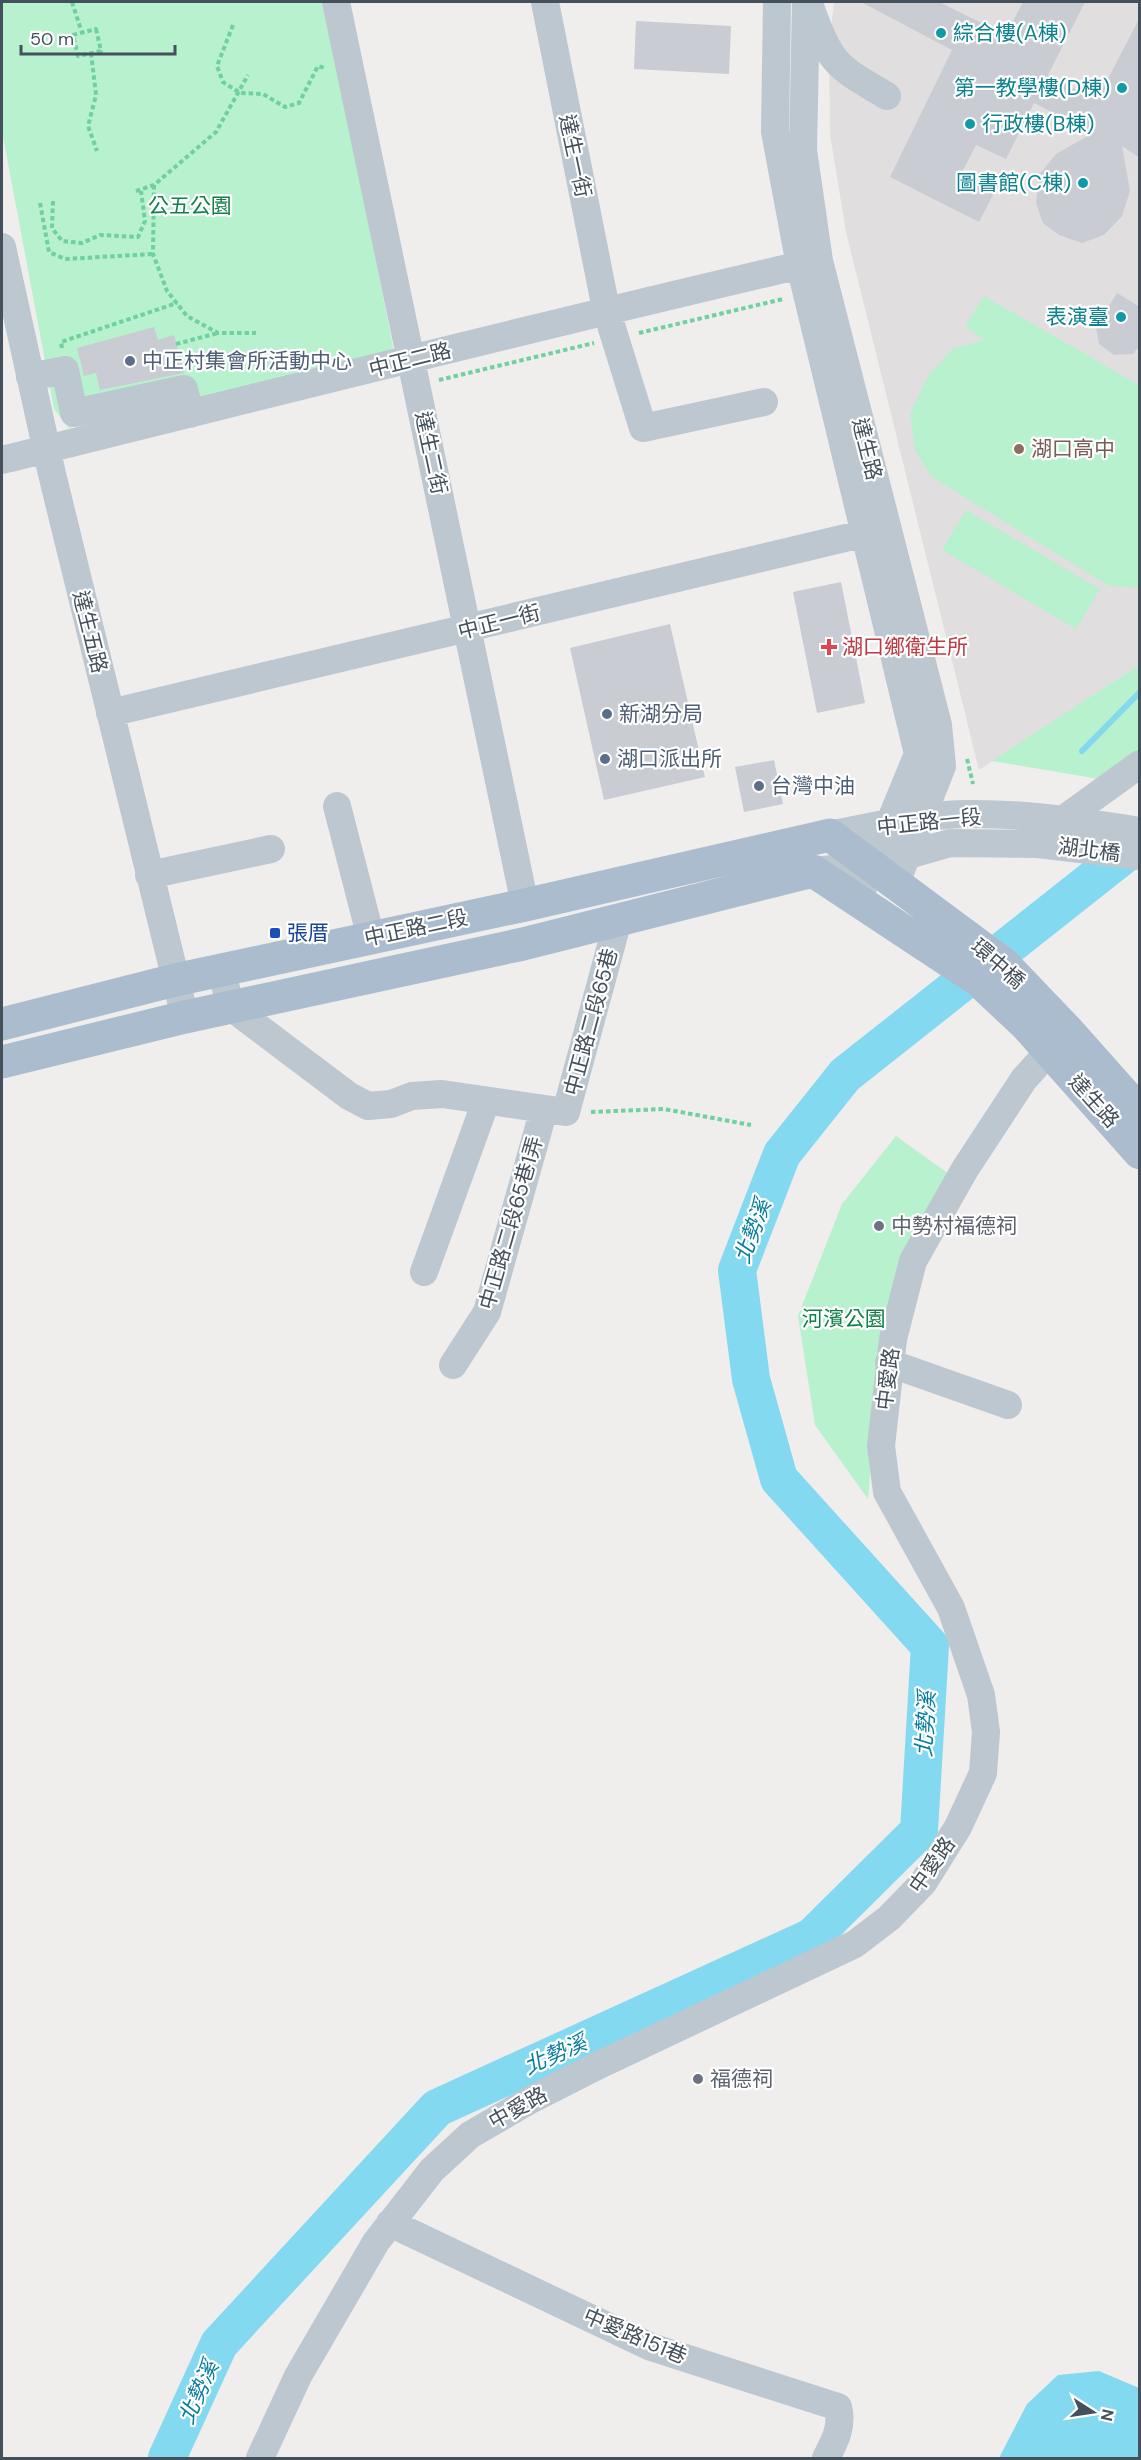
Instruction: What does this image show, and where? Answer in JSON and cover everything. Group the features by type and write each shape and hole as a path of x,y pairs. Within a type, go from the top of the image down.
{"main road":[{"name":"中正路二段","path":"2,1024 175,980 525,905 830,835"},
{"path":"830,835 892,869 912,916"},
{"name":"中正路二段","path":"2,1062 185,1017 523,944 813,872"},
{"path":"813,872 858,902 912,916"},
{"name":"環中橋","path":"912,916 1005,964 1058,1040"},
{"name":"達生路","path":"1058,1040 1140,1112"},
{"name":"達生路","path":"1058,1040 1140,1153"}],"street":[{"name":"達生二街","path":"336,2 525,905"},
{"name":"達生一街","path":"545,2 606,309 643,428 764,402"},
{"name":"達生路","path":"777,2 775,132 876,530 918,754 891,823 892,869"},
{"name":"達生路","path":"807,2 803,150 810,263"},
{"path":"807,2 824,45 837,65 888,96"},
{"name":"達生五路","path":"2,247 46,449 185,1017"},
{"name":"中正二路","path":"2,460 411,361 606,309 810,263"},
{"path":"30,377 65,369 74,413 184,389 189,414"},
{"name":"達生路","path":"858,902 892,869 921,820 942,766 938,725 876,530"},
{"name":"中正一街","path":"110,714 876,530"},
{"path":"1064,819 1140,764"},
{"path":"337,806 371,938"},
{"name":"中正路一段","path":"830,835 891,823 965,814 1064,819"},
{"name":"湖北橋","path":"1064,819 1140,831"},
{"name":"中正路一段","path":"813,872 892,869 950,843 1038,844"},
{"name":"湖北橋","path":"1038,844 1140,856"},
{"path":"149,875 271,849"},
{"name":"中正路二段65巷","path":"231,1007 349,1096 368,1106 391,1104 412,1095 442,1094 555,1111 618,920"},
{"path":"220,970 231,1007"},
{"name":"中愛路","path":"260,2458 298,2376 376,2242 432,2170 470,2135 532,2099 599,2065 855,1944 889,1918 923,1883 958,1827 983,1773 986,1732 981,1695 951,1608 887,1492 881,1446 890,1363 913,1261 964,1169 1024,1079 1058,1040"},
{"path":"424,1272 486,1101"},
{"name":"中正路二段65巷1弄","path":"453,1365 487,1312 555,1111"},
{"path":"890,1363 1008,1405"},
{"name":"中愛路151巷","path":"390,2223 651,2347 838,2407 841,2419 837,2438 826,2458"}],"path":[{"path":"72,2 82,33"},
{"path":"232,25 217,66 223,82 240,93 263,94 285,107 299,103 318,66 328,69"},
{"path":"96,29 100,51 78,56 73,35 82,33 96,29"},
{"path":"91,53 96,95 88,126 97,151"},
{"path":"53,201 52,228 62,241 82,243 100,236 138,237 145,220 139,191 154,185 216,132 240,93 248,75"},
{"path":"154,185 153,254 167,291 187,316 218,333"},
{"path":"40,203 49,252 65,259 153,254"},
{"path":"440,380 788,298"},
{"path":"65,369 61,342 177,303"},
{"path":"176,344 218,333 256,333"},
{"path":"965,750 974,784"},
{"path":"555,1111 664,1109 751,1125"}],"shaded area":[{"name":"湖口高中","path":"834,2 1139,2 1139,665 979,770 846,232 830,134 829,47"}],"green space":[{"name":"公五公園","path":"2,2 325,2 394,352 69,428 54,409 2,131"},
{"path":"984,296 1139,385 1139,588 1109,586 932,477 915,451 910,414 929,374 954,348 985,340 965,326"},
{"path":"966,510 1100,589 1076,629 942,550"},
{"path":"1139,665 1139,751 1099,779 992,761"},
{"name":"河濱公園","path":"896,1136 949,1174 879,1363 868,1499 815,1425 798,1316 842,1204"}],"water":[{"path":"1099,2371 1139,2388 1139,2458 999,2458 1027,2404 1058,2375"}],"building":[{"path":"861,2 939,2 1006,35 1023,2 1085,2 1048,75 1097,100 1140,17 1140,158 1122,146 1130,191 1122,216 1104,235 1082,243 1059,235 1043,223 1036,203 1039,175 1056,154 1093,133 1034,103 1006,159 976,145 960,176 994,193 979,222 890,177 952,50"},
{"path":"636,21 731,26 729,74 634,69"},
{"name":"表演臺","path":"1117,293 1140,307 1140,345 1133,354 1114,355 1099,344 1096,327"},
{"name":"中正村集會所活動中心","path":"154,327 158,340 174,335 184,373 100,390 96,373 84,376 77,348"},
{"name":"湖口鄉衛生所","path":"841,582 865,703 817,713 793,592"},
{"name":"新湖分局","path":"670,624 705,777 604,800 570,648"},
{"name":"台灣中油","path":"774,760 783,804 744,812 735,767"}],"waterway":[{"path":"1082,751 1140,692"},
{"name":"北勢溪","path":"167,2458 219,2344 437,2108 812,1937 919,1831 930,1646 779,1479 751,1379 737,1270 782,1154 845,1075 1140,842"}],"place":[{"name":"綜合樓(A棟)","path":"941,33"},
{"name":"第一教學樓(D棟)","path":"1122,88"},
{"name":"行政樓(B棟)","path":"970,124"},
{"name":"圖書館(C棟)","path":"1083,183"},
{"name":"表演臺","path":"1121,317"},
{"name":"中正村集會所活動中心","path":"130,361"},
{"name":"湖口高中","path":"1019,449"},
{"name":"湖口鄉衛生所","path":"829,647"},
{"name":"新湖分局","path":"607,714"},
{"name":"湖口派出所","path":"605,759"},
{"name":"台灣中油","path":"759,786"},
{"name":"張厝","path":"275,933"},
{"name":"中勢村福德祠","path":"879,1226"},
{"name":"福德祠","path":"698,2079"}]}
